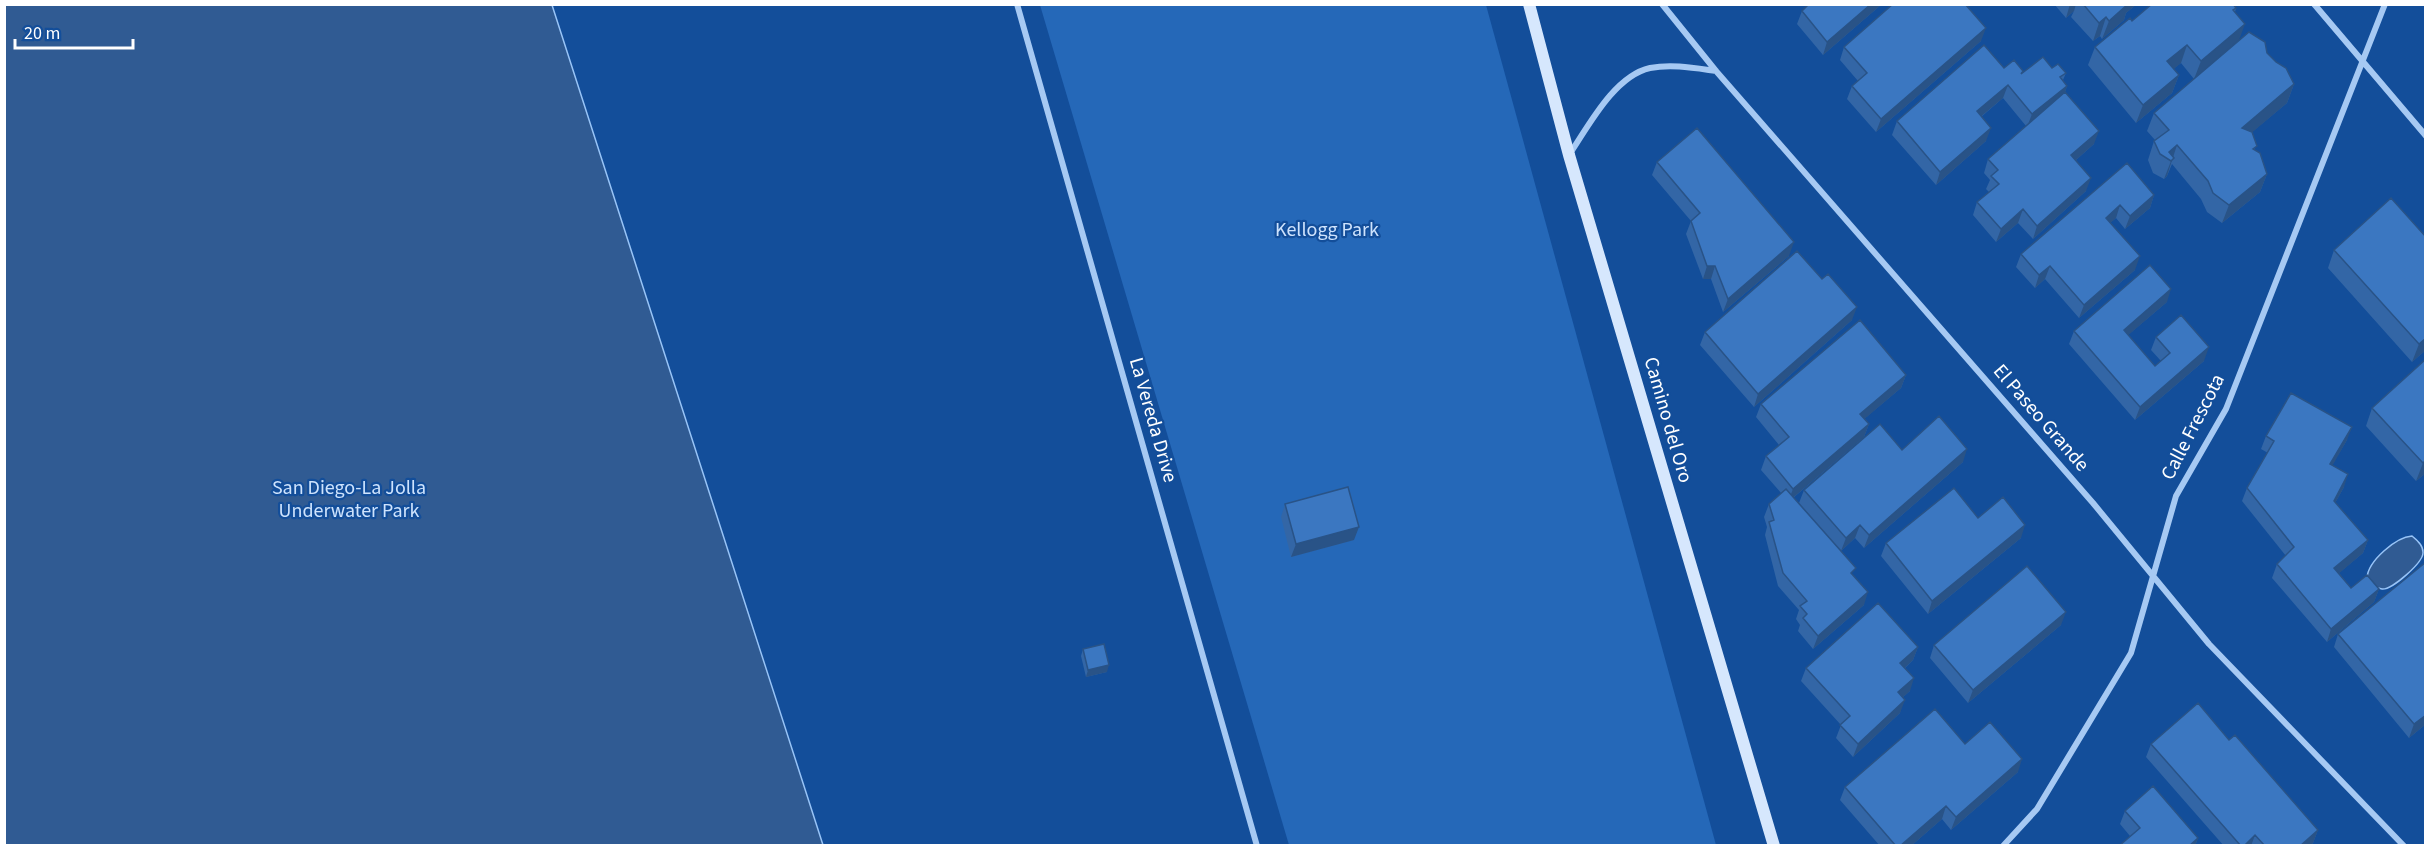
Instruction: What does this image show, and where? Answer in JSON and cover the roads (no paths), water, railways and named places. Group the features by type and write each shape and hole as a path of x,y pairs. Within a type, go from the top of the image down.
{"street":[{"name":"La Vereda Drive","path":"1017,4 1257,846"},
{"name":"Camino del Oro","path":"1529,4 1569,155 1774,846"},
{"name":"El Paseo Grande","path":"1662,4 1716,71 2093,503 2210,644 2404,846"},
{"path":"2314,4 2426,136"},
{"name":"Calle Frescota","path":"2002,846 2037,809 2131,653 2176,496 2226,409 2385,4"},
{"path":"1569,155 1608,98 1630,77 1648,68 1672,66 1716,71"}],"park label":[{"name":"Kellogg Park","path":"1327,230"},
{"name":"San Diego-La Jolla Underwater Park","path":"349,500"}]}
